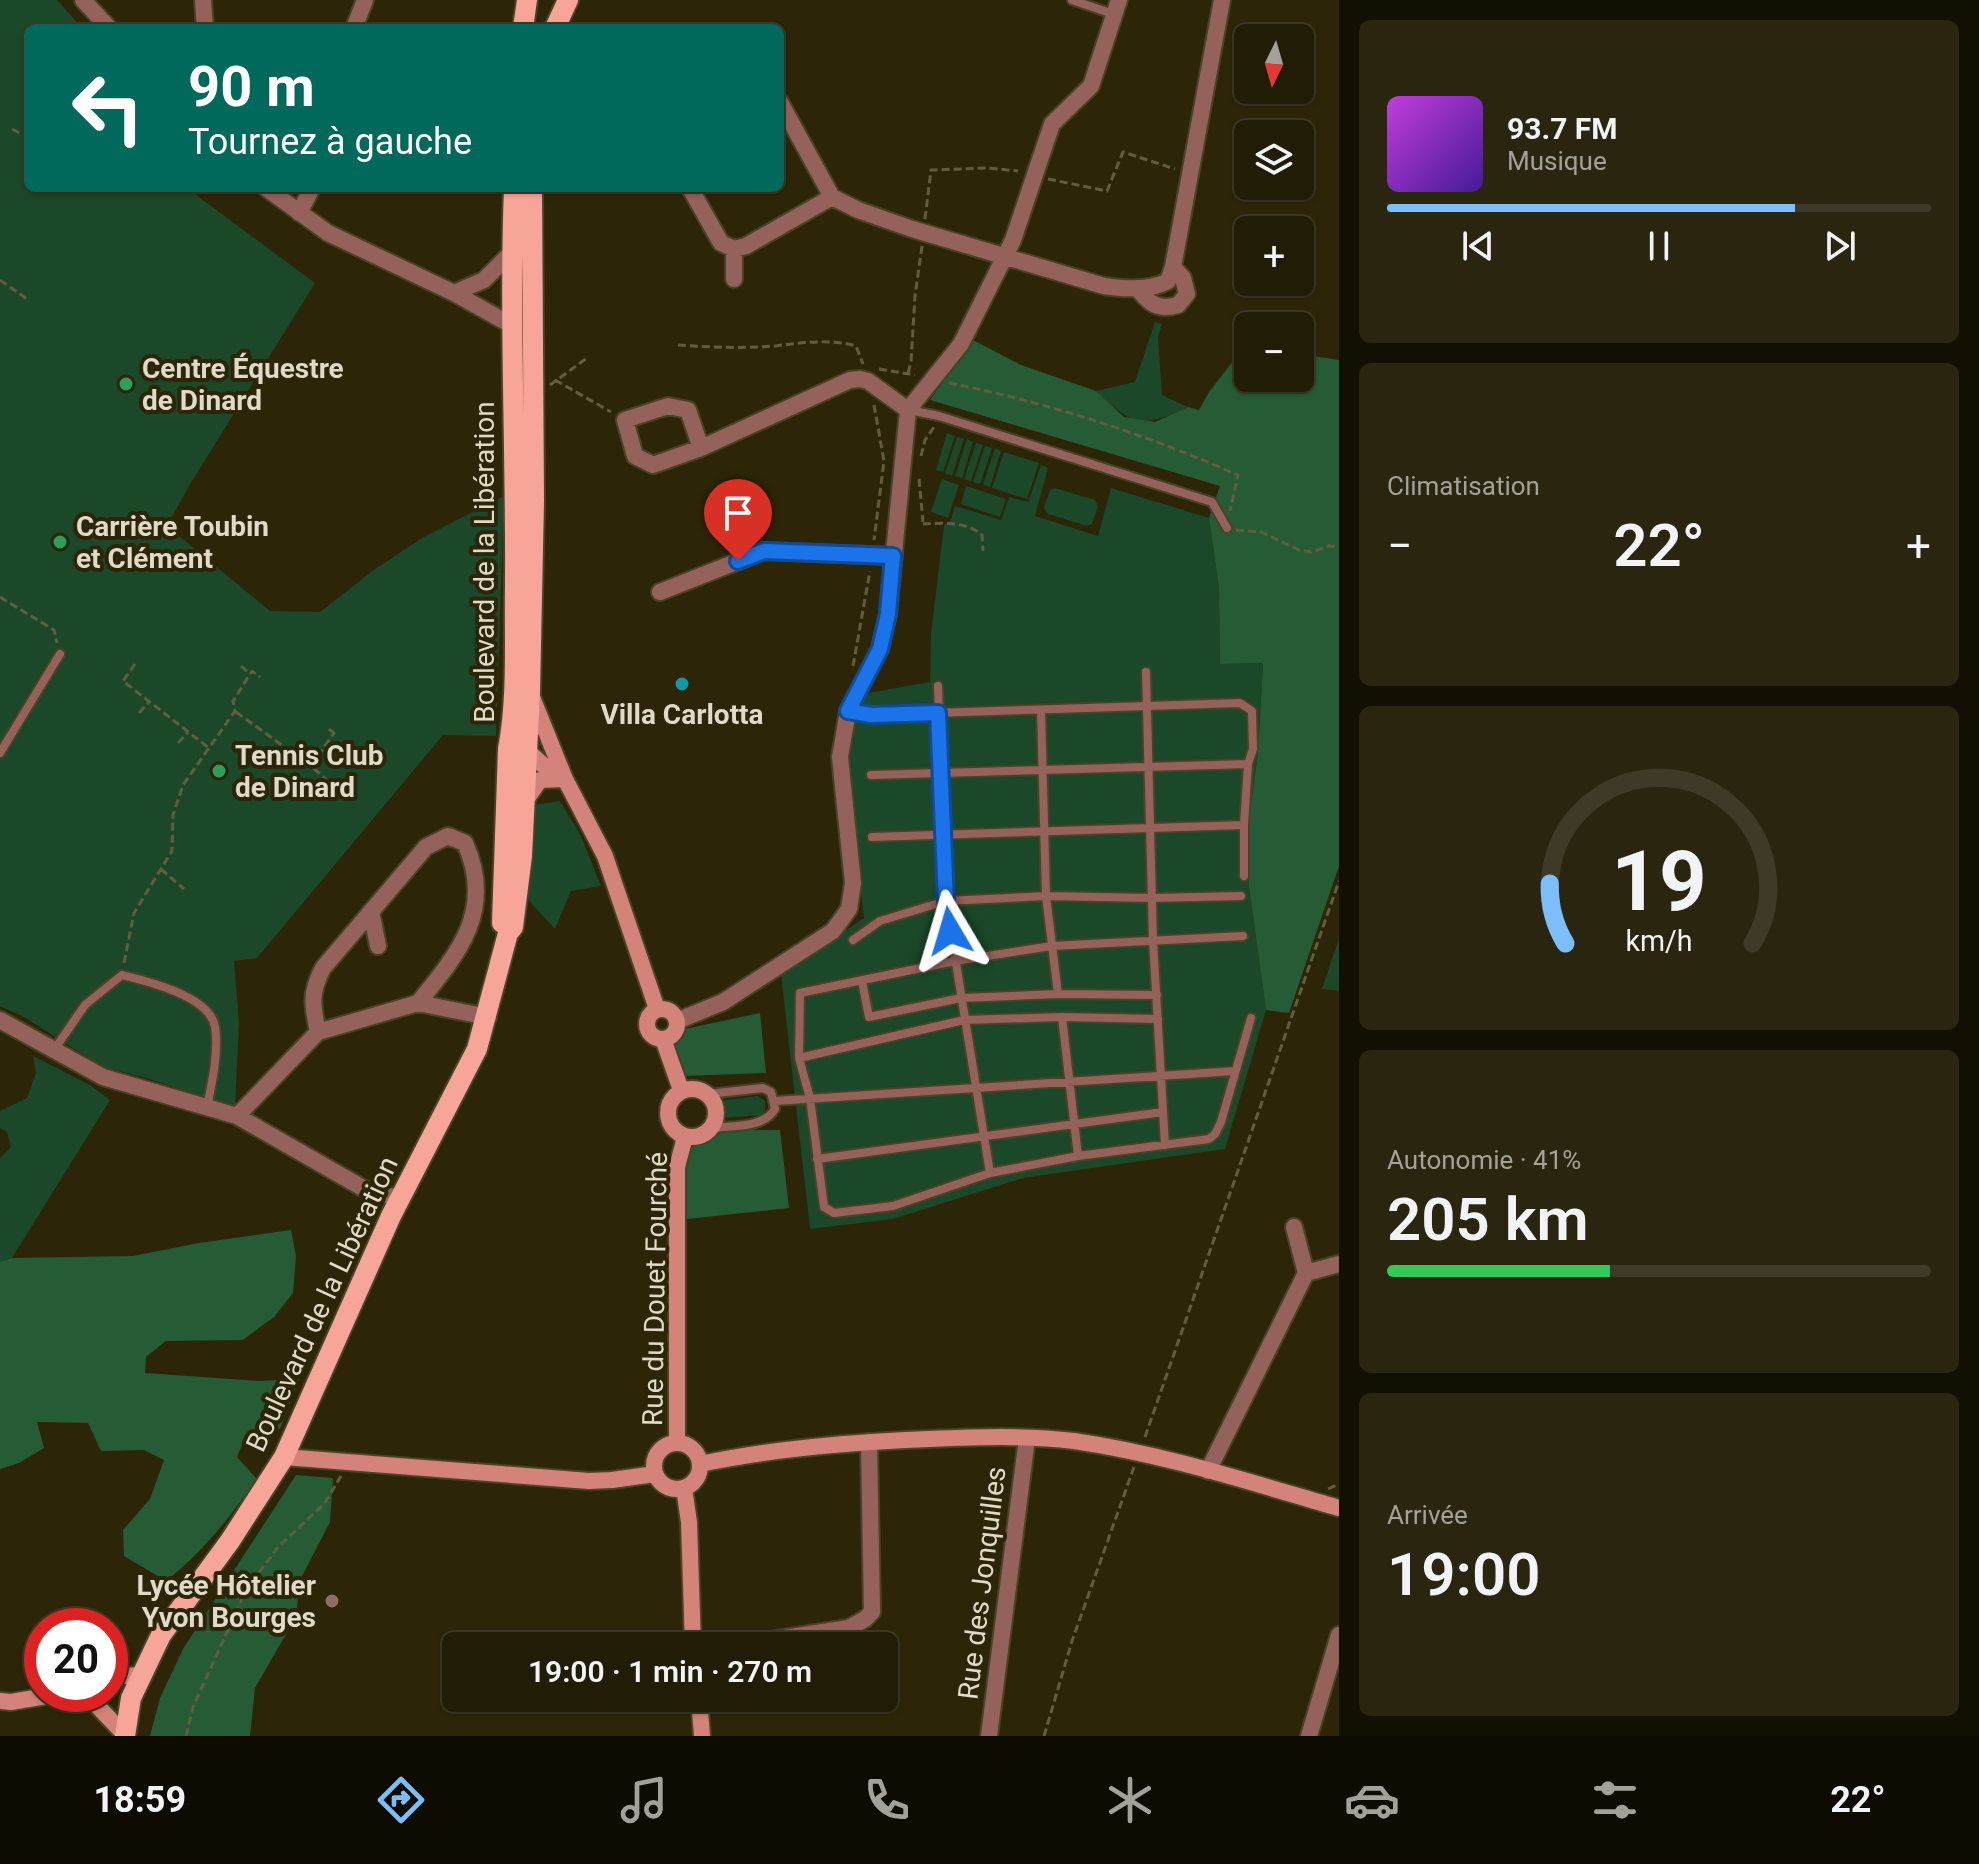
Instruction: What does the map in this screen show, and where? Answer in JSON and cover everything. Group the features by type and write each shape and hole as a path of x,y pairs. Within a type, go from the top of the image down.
{"main road":[{"path":"524,24 527,0"},
{"path":"557,24 568,0"},
{"name":"Boulevard de la Libération","path":"508,933 502,927 516,520 514,192"},
{"name":"Boulevard de la Libération","path":"125,1735 131,1698 161,1635 230,1541 284,1457 395,1208 477,1049 508,933 513,927 518,894 530,692 534,501 532,192"},
{"path":"530,692 565,779 605,856 657,1009"},
{"path":"511,729 526,750 565,779"},
{"path":"524,802 540,780 565,779"},
{"path":"657,1009 672,1012 677,1021 672,1035 663,1039 651,1035 646,1026 649,1015 657,1009"},
{"path":"663,1039 681,1090"},
{"path":"692,1088 708,1094 716,1109 712,1128 702,1136 685,1137 674,1130 667,1114 669,1102 681,1090 692,1088"},
{"name":"Rue du Douet Fourché","path":"677,1443 677,1167 685,1137"},
{"path":"700,1464 734,1457 869,1442 1027,1438 1074,1441 1139,1454 1337,1504"},
{"path":"677,1443 695,1452 700,1464 696,1479 684,1488 664,1485 655,1474 658,1453 670,1444 677,1443"},
{"path":"284,1457 589,1481 655,1474"},
{"path":"684,1488 689,1522 693,1632"},
{"path":"128,1676 140,1675"},
{"path":"0,1694 24,1689"},
{"path":"0,1701 24,1700"},
{"path":"103,1712 125,1735"},
{"path":"700,1712 702,1736"}],"street":[{"path":"83,0 105,24"},
{"path":"203,0 205,24"},
{"path":"356,24 365,0"},
{"path":"784,109 832,197 858,210 1104,286 1137,288 1161,285 1168,281 1173,267 1222,0"},
{"path":"677,1021 723,1002 833,931 849,909 853,883 840,757 848,711 880,649 888,614 908,410 961,344 1006,257 1052,124 1091,86 1118,8"},
{"path":"271,192 328,233 454,293 513,326"},
{"path":"299,213 310,192"},
{"path":"692,192 721,243 734,249 746,246 832,197"},
{"path":"734,249 734,279"},
{"path":"454,293 484,280 512,252"},
{"path":"1137,288 1150,304 1157,307 1178,305 1187,294 1186,286 1173,267"},
{"path":"701,448 688,410 668,406 625,420 635,456 653,465 701,448 850,380 868,381 908,410"},
{"path":"660,592 764,551 893,556"},
{"path":"318,1032 313,988 323,968 426,847 449,828 465,843 472,859 476,883 473,918 457,955 418,1003"},
{"path":"371,911 378,946"},
{"path":"237,1116 318,1032 418,1003 488,1017"},
{"path":"0,1020 103,1077 237,1116 368,1191 378,1205 395,1208"},
{"path":"1208,1471 1306,1273 1294,1227"},
{"path":"1306,1273 1339,1264"},
{"name":"Rue des Jonquilles","path":"989,1736 1027,1438"},
{"path":"823,1632 849,1628 872,1612 869,1442"},
{"path":"1309,1736 1339,1635"}],"lane":[{"path":"1072,0 1118,8"},
{"path":"908,410 939,416 1212,502 1227,528"},
{"path":"0,753 60,654"},
{"path":"1146,672 1153,941 1165,1145"},
{"path":"938,686 946,901 990,1173"},
{"path":"848,711 871,715 1240,703 1252,711 1253,749 1248,764 1244,876"},
{"path":"1041,710 1046,896 1058,994"},
{"path":"871,775 1248,764"},
{"path":"872,837 1244,825"},
{"path":"853,940 880,921 946,901 1046,896 1241,896"},
{"path":"1243,936 1052,946 955,961 800,993 799,1058 810,1098 824,1207 834,1213 893,1206 990,1173 1078,1156 1209,1139 1215,1134 1251,1018"},
{"path":"53,1051 85,1005 122,975 153,982 199,1003 215,1024 215,1051 207,1108"},
{"path":"862,981 869,1017 961,998 1058,994 1157,995"},
{"path":"799,1058 964,1020 1062,1017 1158,1019"},
{"path":"1062,1017 1078,1156"},
{"path":"775,1101 1235,1071"},
{"path":"708,1094 763,1088 771,1092 775,1101 773,1114 759,1123 712,1128"},
{"path":"817,1159 1163,1112"}],"path":[{"path":"12,129 24,136"},
{"path":"1034,173 1107,191 1123,152 1191,175"},
{"path":"0,280 27,299"},
{"path":"678,345 760,347 811,342 845,343 856,346 863,365 872,371 883,368 1060,408 1200,458 1238,475 1227,528 1261,532 1299,550 1311,552 1329,546 1339,547"},
{"path":"555,381 587,358"},
{"path":"532,370 625,420"},
{"path":"920,461 925,440 939,416"},
{"path":"919,470 923,523 974,528 982,535 983,551"},
{"path":"0,597 54,630 60,654"},
{"path":"135,664 123,681 209,748"},
{"path":"241,666 250,674"},
{"path":"260,677 252,671 233,701 235,711 311,766 328,781 324,789"},
{"path":"139,713 149,702"},
{"path":"122,975 134,913 172,851 173,815 183,785 235,711"},
{"path":"311,766 335,734 329,729"},
{"path":"178,743 188,732"},
{"path":"161,869 184,889"},
{"path":"1044,1736 1072,1641 1339,881"},
{"path":"186,1736 193,1707 246,1590 278,1547 324,1504 341,1478 344,1461"}],"green space":[{"name":"Tennis Club de Dinard","path":"0,0 57,0 78,24 24,24 24,192 192,192 315,283 167,526 270,611 320,612 375,569 422,538 504,496 496,736 443,735 257,958 234,961 239,1022 235,1107 103,1067 24,1017 0,1006"},
{"path":"1155,322 1162,324 1158,337 1162,395 1188,407 1159,419 1138,420 1120,411 1096,391 1135,382"},
{"path":"973,340 1021,365 1096,391 1124,417 1155,422 1188,407 1199,410 1234,360 1234,392 1314,392 1314,356 1339,360 1339,866 1289,1013 1266,1010 1249,887 1250,810 1258,754 1263,663 1220,664 1219,588 1209,518 1220,486 930,400"},
{"path":"947,433 955,436 943,472 936,470"},
{"path":"957,437 964,439 952,476 945,473"},
{"path":"967,439 973,442 962,478 955,476"},
{"path":"976,443 983,445 971,481 964,479"},
{"path":"985,446 992,448 980,484 973,482"},
{"path":"995,448 1001,451 990,487 983,485"},
{"path":"1004,452 1039,463 1027,499 992,488"},
{"path":"1041,465 1048,468 1035,516 1098,536 1111,488 1209,518 1219,588 1220,664 1263,663 1258,754 1250,810 1249,887 1266,1010 1225,1149 1023,1178 893,1219 810,1229 781,974 864,918 847,764 862,694 930,682 931,634 944,525 951,520 955,506 1001,520 1009,497 1028,502"},
{"path":"942,479 959,485 948,518 931,512"},
{"path":"966,486 1006,499 1000,517 961,504"},
{"path":"1055,488 1095,500 1098,506 1092,524 1087,526 1048,514 1044,508 1050,490"},
{"path":"560,801 581,836 601,886 571,891 555,929 530,902 526,891 534,805"},
{"path":"1339,938 1339,991 1322,989"},
{"path":"760,1013 766,1073 684,1076 672,1044 685,1029"},
{"path":"33,1056 90,1085 110,1100 12,1258 0,1262 0,1158 11,1147 7,1132 0,1128 0,1111 27,1098 36,1073"},
{"path":"758,1096 765,1101 765,1112 761,1115 720,1118 719,1101"},
{"path":"780,1130 789,1208 687,1219 684,1170 687,1156 694,1146 715,1134"},
{"path":"291,1230 296,1256 293,1293 274,1317 243,1340 166,1341 146,1357 145,1373 259,1381 299,1379 280,1429 259,1429 242,1445 237,1457 257,1479 215,1534 166,1581 124,1556 123,1530 150,1499 164,1460 144,1450 101,1451 88,1423 37,1422 44,1448 19,1463 0,1469 0,1262 12,1258 133,1256"},
{"path":"296,1475 333,1478 330,1522 300,1580 296,1617 255,1688 250,1736 150,1736 160,1698 183,1649"}],"place":[{"name":"Centre Équestre de Dinard","path":"126,384"},
{"name":"Carrière Toubin et Clément","path":"60,542"},
{"name":"Villa Carlotta","path":"682,684"},
{"name":"Tennis Club de Dinard","path":"219,771"},
{"name":"Lycée Hôtelier Yvon Bourges","path":"332,1601"}],"route":[{"path":"738,561 764,551 893,556 888,614 880,649 848,711 871,715 938,713 950,931"}]}
